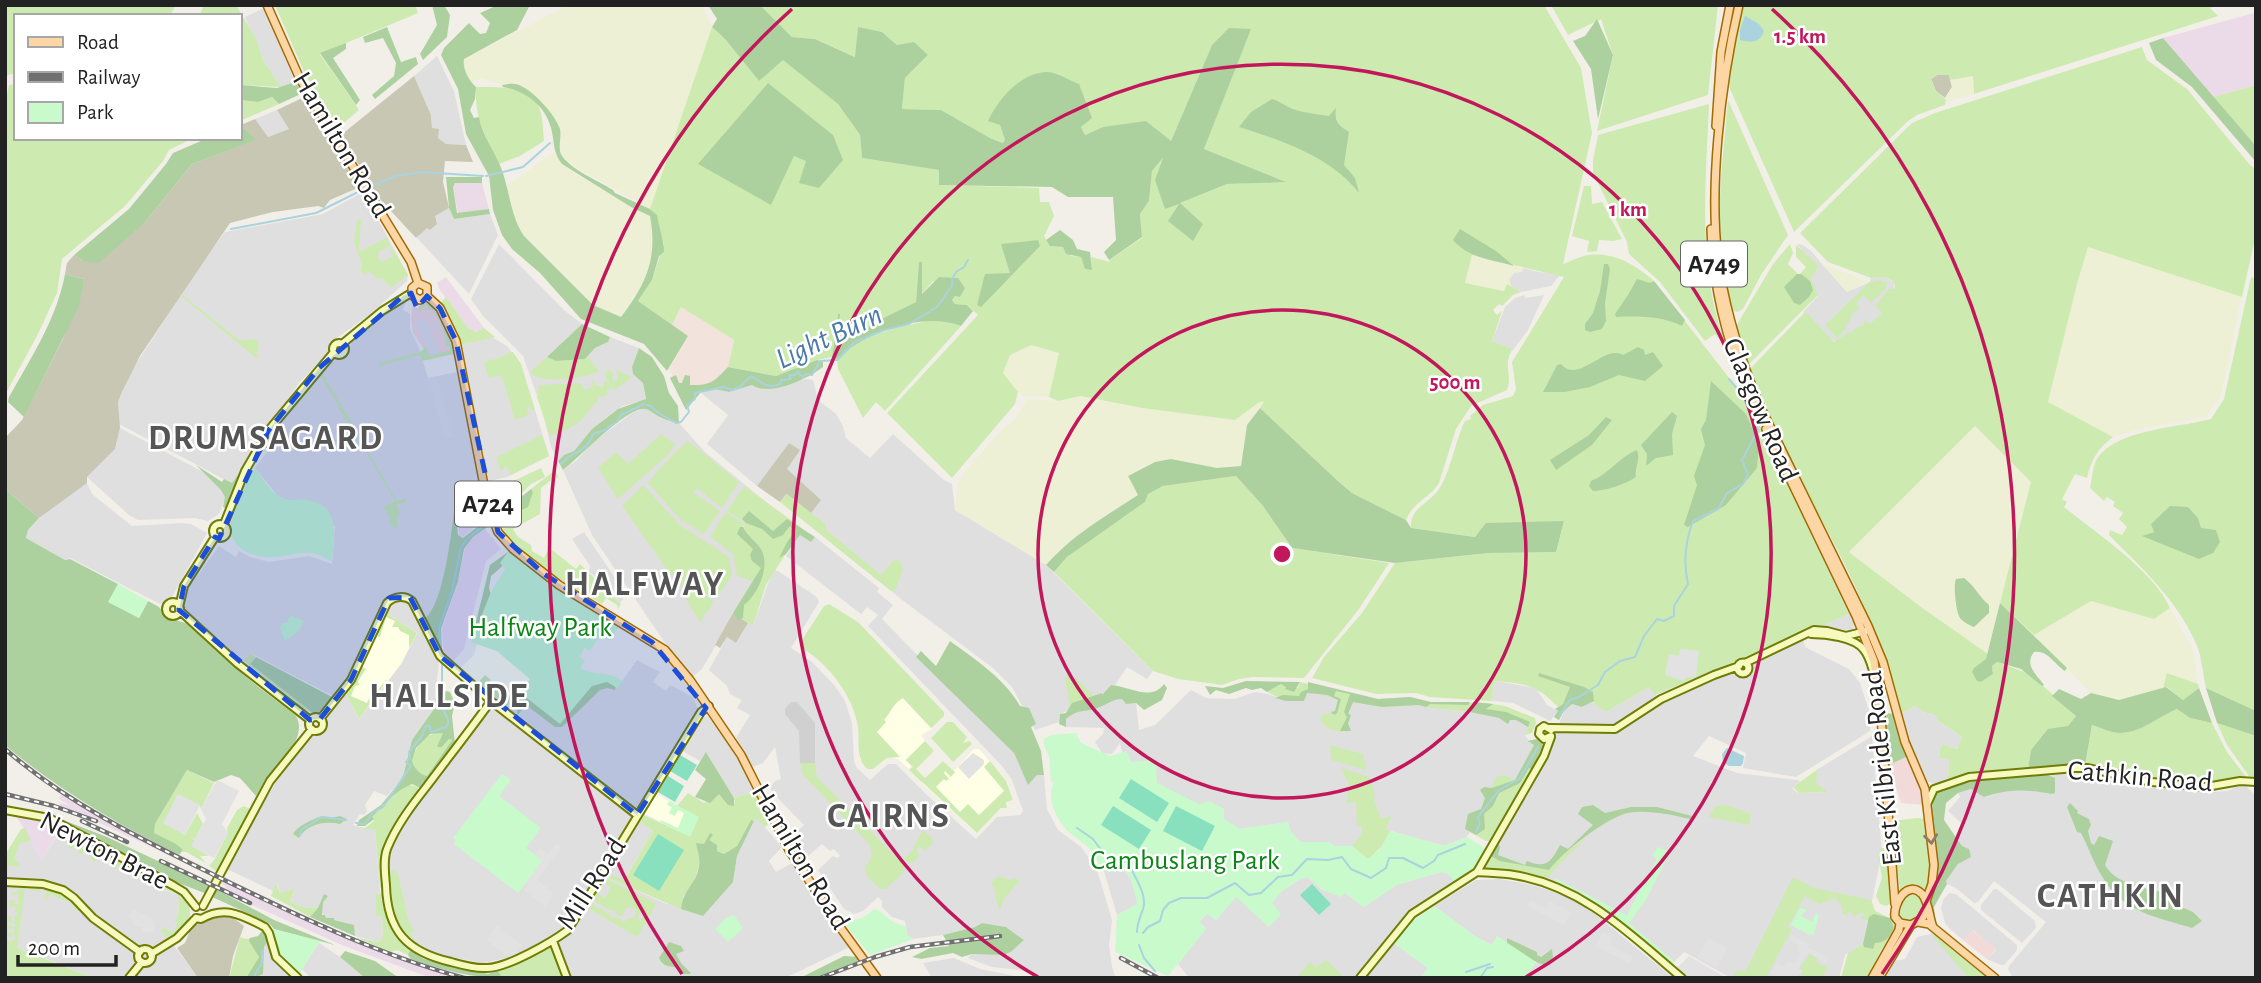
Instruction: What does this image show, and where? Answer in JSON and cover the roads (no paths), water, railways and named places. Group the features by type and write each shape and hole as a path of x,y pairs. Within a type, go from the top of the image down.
{"main road":[{"name":"Hamilton Road","path":"267,5 300,79 413,265 418,283 427,287 427,296 440,308 456,341 488,506 498,532 513,549 544,574 667,653 741,755 789,850 877,978"},
{"name":"Glasgow Road","path":"1730,5 1721,52 1711,204 1714,267 1721,310 1741,377 1866,633"},
{"name":"Glasgow Road","path":"1739,5 1729,50 1715,198 1719,270 1732,331 1745,371 1854,598 1866,633"},
{"path":"418,283 413,286 411,293 417,300 427,296"},
{"name":"East Kilbride Road","path":"1866,633 1874,662 1881,717 1895,904"},
{"name":"East Kilbride Road","path":"1866,633 1884,662 1905,742 1925,789 1934,865 1926,905"},
{"path":"1881,717 1889,710 1897,713"},
{"path":"1933,927 1921,894 1911,890 1901,895 1895,904 1895,917 1900,923 1933,927 1995,978"},
{"path":"1879,978 1926,905"},
{"path":"1872,978 1899,930 1900,923"}],"street":[{"path":"215,537 226,535 224,524 245,471 262,442 262,431 268,431 334,352 342,354 342,344 393,303 411,293"},
{"path":"215,537 212,533 215,526 224,524"},
{"path":"215,537 193,568 180,594 177,608 238,664 310,720"},
{"path":"312,729 318,730 321,727 320,719 351,680 390,600 399,597 410,599 440,656 491,701 637,815"},
{"path":"1853,638 1857,629 1856,616"},
{"path":"1360,978 1412,914 1477,872 1547,749 1549,735 1562,730 1615,729 1661,699 1714,675 1743,668 1805,634 1821,630 1853,638 1864,650 1877,680"},
{"path":"1853,638 1866,633"},
{"name":"Mill Road","path":"491,701 408,811 391,841 385,859 388,909 393,925 405,942 421,953 485,968 497,967 553,941 568,930 637,815 707,707"},
{"path":"310,720 320,719"},
{"path":"310,720 312,729"},
{"path":"196,918 193,913 270,782 312,729"},
{"name":"Cathkin Road","path":"1941,785 1969,777 2075,768 2087,768 2152,782 2206,787 2240,780 2256,782"},
{"path":"1918,772 1927,784 1941,785"},
{"path":"1928,807 1931,792 1941,785"},
{"name":"Newton Brae","path":"5,810 49,818 184,892 207,913"},
{"path":"1477,872 1528,878 1574,894 1608,915 1682,978"},
{"path":"5,882 31,882 63,890 93,918 140,952"},
{"path":"129,978 142,962 150,960 151,954 177,938 196,918 203,918 207,913 232,913 265,928 276,957 298,978"},
{"path":"553,941 567,978"},
{"path":"140,952 145,950 151,954"},
{"path":"140,952 138,957 142,962"}],"water":[{"path":"1745,16 1759,24 1764,31 1758,40 1740,40"},
{"path":"1727,748 1744,756 1741,766 1729,766 1723,762 1722,754"}],"waterway":[{"path":"486,176 523,167 550,143"},
{"path":"371,186 396,176 421,172 483,176"},
{"path":"231,229 316,213 362,190"},
{"name":"Light Burn","path":"561,464 587,446 593,434 608,429 621,415 644,404 676,423 681,422 689,412 687,405 695,399 695,393 723,387 733,390 751,376 771,386 780,384 781,380 791,379 789,375 795,375 797,372 803,377 806,374 812,375 820,361 837,360 855,342 884,330 909,324 937,307 952,286 956,272 964,267 968,260"},
{"path":"1559,716 1570,700 1598,685 1605,672 1620,661 1635,657 1644,636 1657,619 1664,621 1674,616 1674,606 1688,584 1686,552 1693,521 1718,509 1727,493 1743,484 1748,475 1742,460 1758,430 1742,394 1729,379"},
{"name":"Light Burn","path":"441,653 439,628 452,591 461,548 466,540 487,523"},
{"name":"Light Burn","path":"356,823 365,824 373,812 383,807 411,766 406,762 410,758 409,752 422,736 425,727 429,725 431,732 448,724 442,708 442,662"},
{"path":"1476,832 1480,824 1478,817 1499,790 1520,778 1538,747"},
{"name":"Light Burn","path":"300,836 301,830 322,817 346,820"},
{"path":"1077,828 1093,839 1108,859 1129,865 1144,898 1137,932"},
{"path":"1143,933 1160,921 1163,910 1169,903 1181,898 1207,898 1235,883 1249,895 1261,893 1278,877 1292,875 1307,859 1328,860 1342,857 1351,869 1371,878 1386,868 1389,858 1403,858 1423,868 1438,855 1465,844"},
{"path":"1139,945 1144,958 1155,971"},
{"name":"Light Burn","path":"253,978 262,962 262,950"},
{"path":"1466,972 1490,964"},
{"path":"1480,978 1487,968 1493,967"}],"railway":[{"path":"5,749 79,803 132,834 275,905 337,932 399,957 464,978"},
{"path":"5,794 54,806 96,821"},
{"path":"82,821 127,842"},
{"path":"161,861 250,903"},
{"path":"820,978 910,947 1000,936"},
{"path":"1121,958 1158,978"}],"district":[{"name":"DRUMSAGARD","path":"266,438"},
{"name":"HALFWAY","path":"645,584"},
{"name":"HALLSIDE","path":"449,696"},
{"name":"CAIRNS","path":"889,816"},
{"name":"CATHKIN","path":"2111,896"}],"park label":[{"name":"Halfway Park","path":"540,628"},
{"name":"Cambuslang Park","path":"1185,861"}]}
